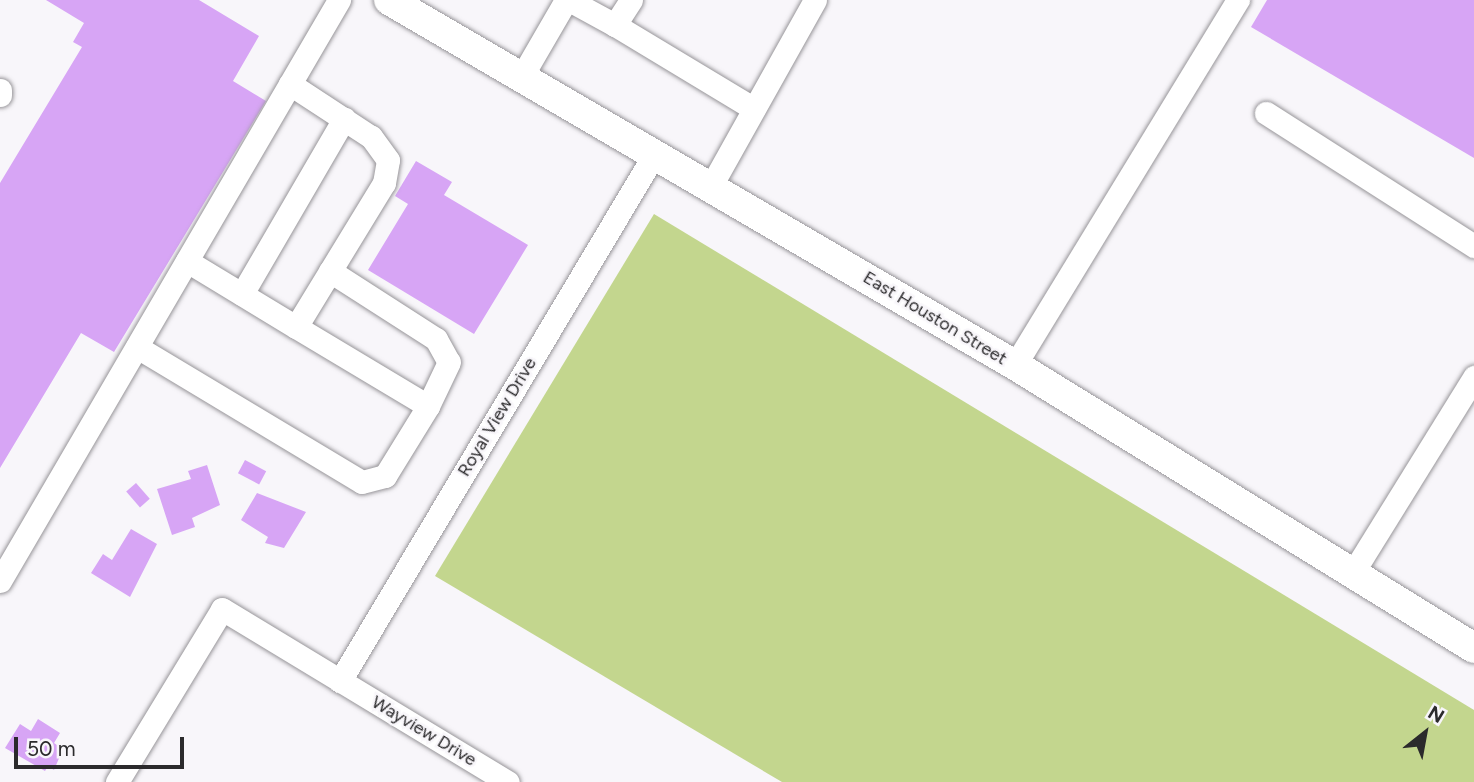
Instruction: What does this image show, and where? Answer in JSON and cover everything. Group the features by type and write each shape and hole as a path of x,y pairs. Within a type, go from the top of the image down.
{"main road":[{"name":"East Houston Street","path":"388,0 655,153 1014,365 1474,648"}],"street":[{"path":"0,581 339,0"},
{"path":"522,76 567,0 615,25 754,109"},
{"path":"615,25 631,0"},
{"path":"711,186 815,0"},
{"path":"1014,365 1238,0"},
{"path":"290,84 372,137 388,160 384,183 296,327"},
{"path":"1266,113 1474,246"},
{"path":"242,294 344,119"},
{"name":"Royal View Drive","path":"340,681 655,153"},
{"path":"187,261 428,405"},
{"path":"137,347 362,482 385,476 428,405 449,362 436,339 330,271"},
{"path":"1352,574 1474,377"},
{"name":"Wayview Drive","path":"117,782 222,610 508,782"}],"green space":[{"path":"654,214 1474,710 1474,782 782,782 435,576"}],"building":[{"path":"46,0 199,0 259,36 233,81 266,101 114,352 81,333 0,468 0,183 82,47 73,42 84,23"},
{"path":"1267,0 1474,0 1474,158 1251,27"},
{"path":"416,161 452,182 444,195 528,245 474,334 368,270 408,204 395,196"},
{"path":"245,460 266,471 259,485 238,473"},
{"path":"207,465 220,505 192,518 195,527 172,535 157,489 191,479 188,471"},
{"path":"136,483 150,499 140,507 126,492"},
{"path":"257,493 306,512 284,548 265,543 268,537 241,520"},
{"path":"131,529 157,544 130,597 91,573 103,554 112,560"},
{"path":"38,719 60,733 54,743 63,749 54,770 48,766 45,771 5,748 20,724 31,731"}]}
